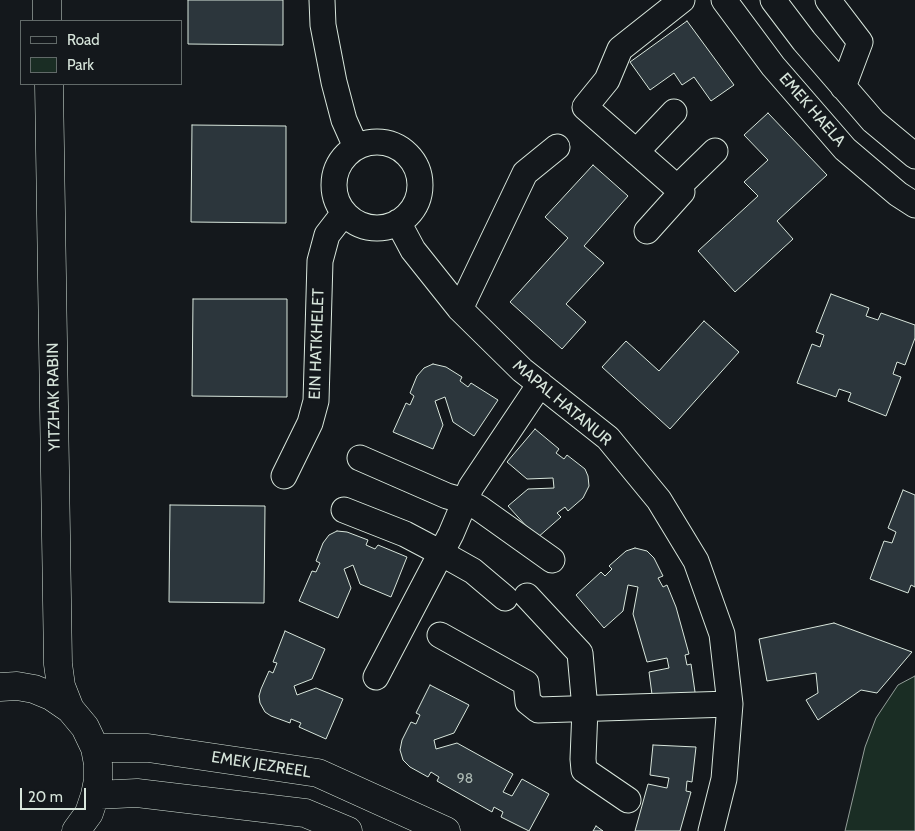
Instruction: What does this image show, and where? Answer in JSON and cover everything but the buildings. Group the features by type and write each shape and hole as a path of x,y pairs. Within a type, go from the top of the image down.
{"main road":[{"path":"47,0 48,20"},
{"name":"YITZHAK RABIN","path":"48,85 58,664 61,686 70,709"},
{"path":"0,687 17,686 34,689 51,696 70,709 85,727 94,748 98,764 98,780 89,813 76,831"},
{"name":"EMEK JEZREEL","path":"94,748 148,748 318,773 446,831"},
{"path":"95,795 138,793 305,813 348,831"}],"street":[{"path":"322,0 323,25 334,82 344,120 356,147"},
{"path":"647,231 682,192 585,107 607,80 620,49 682,0"},
{"name":"EMEK HAELA","path":"724,0 773,66 845,149 898,194 915,205"},
{"path":"773,0 804,41 873,121 915,156"},
{"path":"828,0 860,42 843,87"},
{"path":"636,152 674,112"},
{"path":"369,143 395,146 406,154 414,164 419,177 416,203 408,214 398,222 387,227 375,228 364,226 353,221 344,213 337,202 334,190 334,177 346,155 356,147 369,143"},
{"path":"460,309 525,173 557,147"},
{"path":"677,188 715,151"},
{"name":"EIN HATKHELET","path":"284,476 310,423 316,401 320,261 327,235 344,213"},
{"name":"MAPAL HATANUR","path":"398,222 413,250 460,309 522,370 608,438 659,500 696,561 722,634 730,704 724,779 711,831"},
{"path":"376,677 441,553 471,487 540,384"},
{"path":"360,458 447,496 465,501 478,508 552,560"},
{"path":"344,510 405,534 516,597 580,653 585,709 584,770 628,800"},
{"path":"440,635 526,683 528,702 538,710 730,704"}],"green space":[{"path":"915,676 915,831 845,831 865,747 876,718 898,685"}]}
